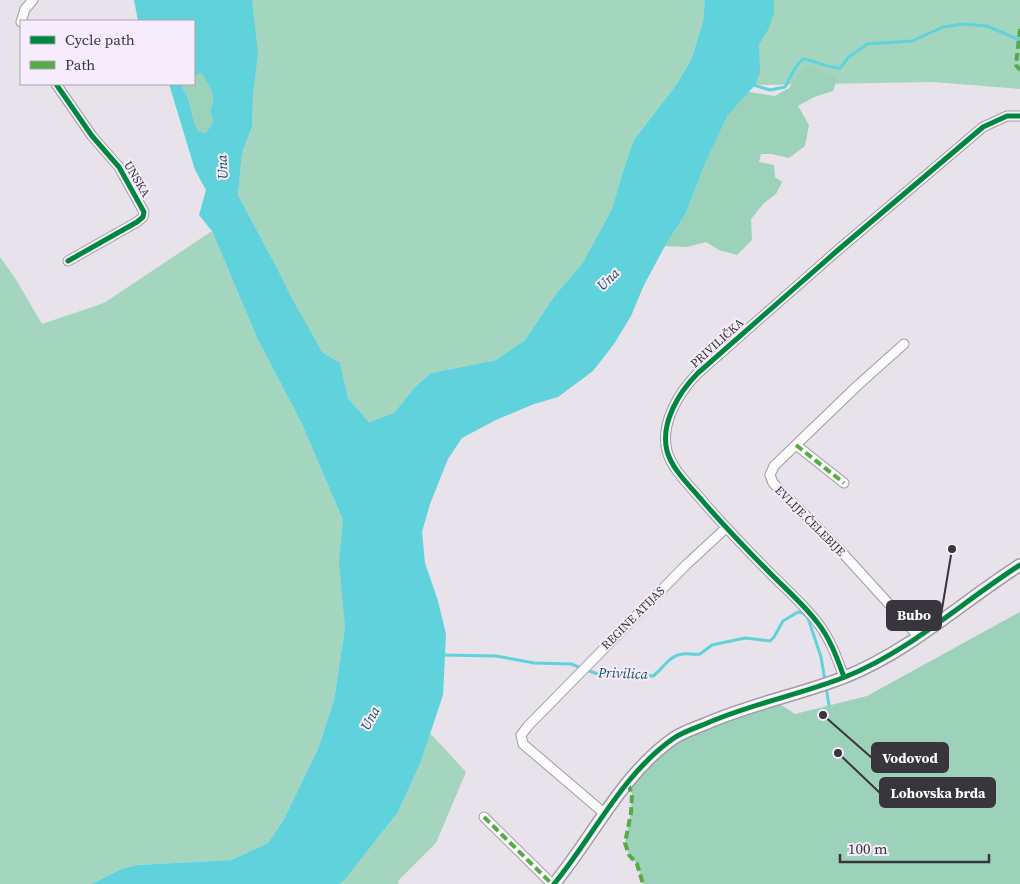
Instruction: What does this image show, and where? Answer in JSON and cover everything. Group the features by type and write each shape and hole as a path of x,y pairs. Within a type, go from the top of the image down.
{"street":[{"path":"22,20 25,9 33,0"},
{"name":"UNSKA","path":"57,85 92,136 119,167 144,212 143,217 137,222 68,261"},
{"name":"PRIVILIČKA","path":"844,677 832,647 817,622 726,528 681,476 668,452 666,443 667,429 674,405 680,394 698,373 838,250 983,127 1007,116 1020,116"},
{"name":"EVLIJE ČELEBIJE","path":"904,344 774,466 770,476 773,483 839,550 919,637"},
{"path":"796,445 844,483"},
{"name":"REGINE ATIJAS","path":"604,813 523,744 521,736 528,726 652,599 726,528"},
{"path":"484,817 553,884 568,868 604,813 650,758 676,737 719,718 772,699 844,677 873,664 919,637 1020,565"}],"green space":[{"path":"252,0 705,1 703,22 691,60 676,85 634,140 612,209 582,264 555,295 525,340 496,360 431,373 415,387 394,413 369,422 348,398 340,364 323,353 290,297 277,268 238,195 242,153 252,127 254,25"},
{"path":"758,0 1020,0 1020,89 933,82 755,85"},
{"path":"806,64 838,77 833,91 814,97 798,106 809,125 805,146 789,158 772,154 761,154 759,162 774,165 775,177 782,182 776,194 764,203 751,219 752,240 737,255 719,250 706,242 687,247 665,246 686,213 705,164 728,115 748,92 775,96 789,88"},
{"path":"201,73 210,87 213,100 210,111 213,122 206,133 198,131 186,92 182,87 184,85 195,85 195,76"},
{"path":"212,231 257,338 301,422 343,520 345,627 334,700 318,749 283,821 268,843 231,860 137,865 121,869 92,884 0,884 0,257 15,278 42,324 104,303"},
{"path":"1020,612 1020,884 643,884 637,864 629,855 625,843 631,812 632,794 628,784 662,748 772,699 795,714 867,696"},
{"path":"430,733 466,772 436,843 399,880 398,884 339,884 344,881 398,812 420,764"}],"water":[{"name":"Una","path":"134,0 252,0 258,53 253,94 252,127 242,153 238,195 291,297 323,353 340,363 348,398 369,422 394,413 415,387 431,373 496,360 525,340 555,295 582,264 612,209 634,140 676,85 691,60 703,22 705,0 774,0 774,13 768,30 759,44 760,73 755,85 728,115 705,164 686,213 665,246 644,285 631,316 614,344 593,371 558,397 534,404 496,420 462,438 448,459 430,504 422,532 425,563 438,601 446,634 443,695 420,764 398,812 344,881 339,884 92,884 121,869 137,865 231,860 268,843 283,821 318,749 334,700 345,627 339,562 343,520 301,422 257,338 212,231 199,215 206,190 195,170 169,85 184,85 182,87 188,98 195,125 198,131 206,133 213,122 210,111 213,100 210,87 201,73 195,76 195,20 138,20"}],"waterway":[{"path":"750,84 770,90 785,87 795,68 803,59 840,68 849,57 867,44 912,41 943,27 962,24 987,26 1020,40"},
{"name":"Privilica","path":"443,655 496,656 534,663 571,664 600,675 653,676 678,655 700,654 712,645 745,638 770,641 783,621 798,612 803,613 808,618 821,657 829,705"}],"marked path":[{"path":"1020,29 1016,65 1020,70"},
{"path":"796,445 844,483"},
{"path":"628,784 632,794 631,813 625,843 629,855 637,864 643,884"},
{"path":"484,817 552,884"}],"cycle path":[{"path":"57,85 92,136 119,167 144,212 143,217 137,222 68,261"},
{"path":"844,677 836,655 822,628 726,528 676,470 667,451 666,430 669,419 684,389 698,373 838,250 983,127 1007,116 1020,116"},
{"path":"554,884 623,788 639,769 674,738 722,717 828,683 869,666 914,640 1020,565"}],"place":[{"name":"Bubo","path":"952,549"},
{"name":"Vodovod","path":"823,715"},
{"name":"Lohovska brda","path":"838,753"}]}
